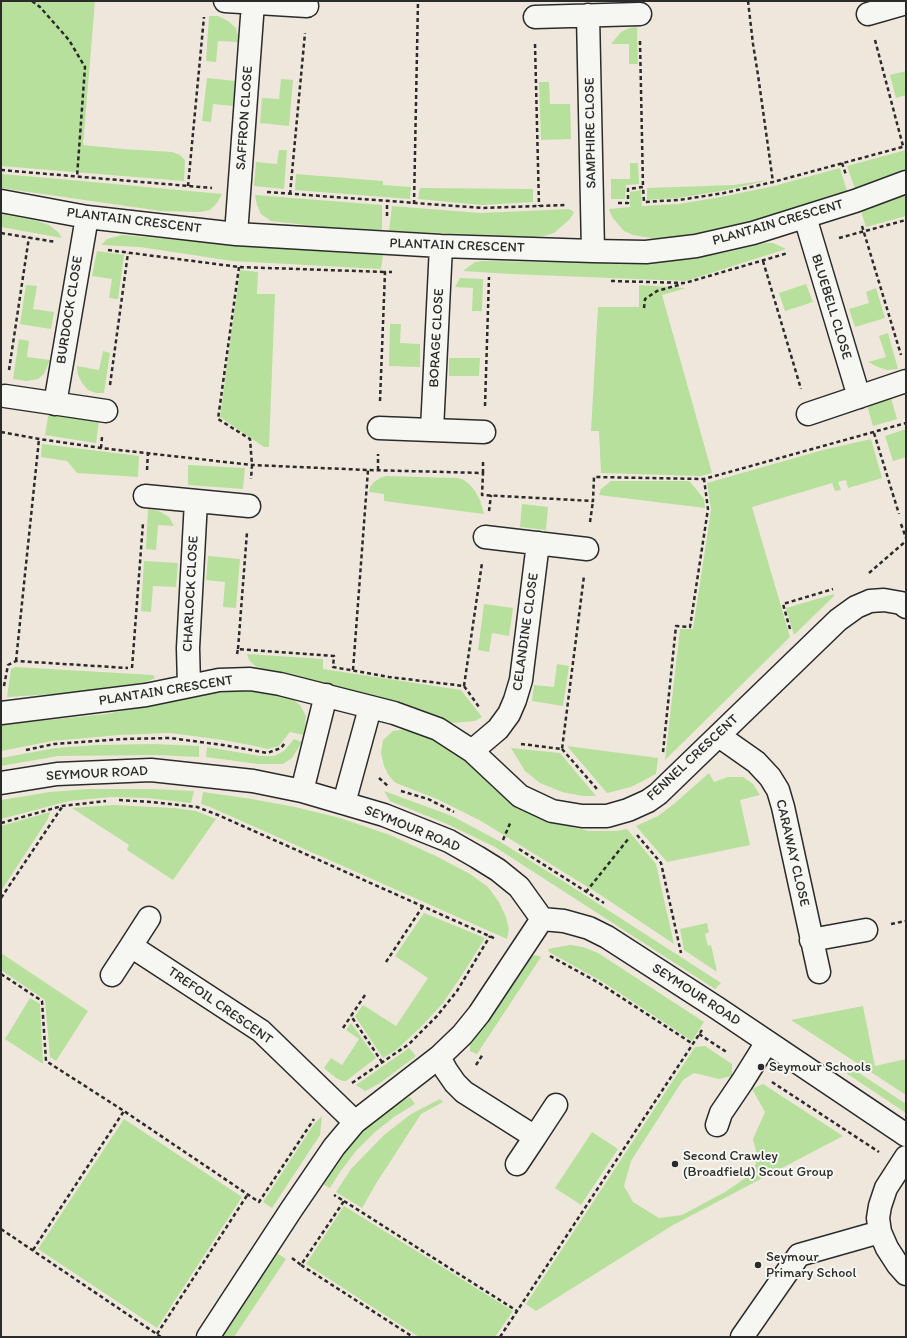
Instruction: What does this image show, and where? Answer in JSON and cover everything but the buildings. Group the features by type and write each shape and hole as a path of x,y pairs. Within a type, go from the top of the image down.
{"street":[{"path":"226,1 307,6"},
{"name":"SAFFRON CLOSE","path":"236,234 253,3"},
{"path":"868,14 906,3"},
{"path":"535,18 640,14"},
{"name":"SAMPHIRE CLOSE","path":"588,16 593,251"},
{"name":"PLANTAIN CRESCENT","path":"1,201 87,217 236,234 441,246 646,252 696,246 753,233 855,201 906,182"},
{"name":"BURDOCK CLOSE","path":"55,404 87,217"},
{"name":"BLUEBELL CLOSE","path":"805,217 812,245 859,397"},
{"name":"BORAGE CLOSE","path":"432,430 441,246"},
{"path":"808,414 906,382"},
{"path":"5,396 106,411"},
{"path":"379,428 484,432"},
{"path":"145,496 249,506"},
{"name":"CHARLOCK CLOSE","path":"189,686 188,648 196,501"},
{"path":"485,537 587,549"},
{"name":"CELANDINE CLOSE","path":"472,751 498,729 509,714 515,700 521,680 538,543"},
{"name":"FENNEL CRESCENT","path":"326,695 370,708 394,713 438,729 472,751 520,796 552,811 582,816 607,816 648,801 658,794 838,620 856,607 870,601 884,600 904,602"},
{"name":"PLANTAIN CRESCENT","path":"2,703 146,695 219,680 250,679 280,684 326,695"},
{"path":"302,791 326,695"},
{"path":"344,803 370,708"},
{"name":"CARAWAY CLOSE","path":"719,736 756,762 770,777 778,790 819,972"},
{"name":"SEYMOUR ROAD","path":"1,783 57,774 151,770 253,781 302,791 384,815 449,841 477,857 498,870 519,888 542,919 564,921 589,928 607,937 718,1008 906,1135"},
{"path":"112,975 149,918"},
{"path":"208,1337 334,1147 355,1122 439,1057 462,1035 479,1014 542,919"},
{"path":"812,940 866,930"},
{"name":"TREFOIL CRESCENT","path":"131,946 261,1031 355,1122"},
{"path":"717,1125 721,1113 767,1042"},
{"path":"439,1057 455,1083 464,1092 535,1137"},
{"path":"517,1164 556,1105"},
{"path":"903,1161 886,1188 878,1218 880,1232 886,1248 906,1274"},
{"path":"742,1337 799,1255 880,1232"}],"path":[{"path":"32,1 40,7 69,40 85,67 77,176"},
{"path":"414,204 418,1"},
{"path":"748,1 752,44 773,182"},
{"path":"290,194 307,6"},
{"path":"640,14 644,202 724,193 773,182 905,146 868,14"},
{"path":"188,186 204,16"},
{"path":"535,18 539,206"},
{"path":"842,163 902,356"},
{"path":"1,170 414,204 483,208 628,203 628,189 643,187"},
{"path":"644,308 645,300 657,291 763,261 812,245 906,220"},
{"path":"5,396 28,237"},
{"path":"101,448 128,252"},
{"path":"763,261 818,448"},
{"path":"230,654 237,654 238,649 252,465 250,439 218,419 239,267"},
{"path":"378,470 385,272 393,272"},
{"path":"482,276 489,277 482,495 593,501"},
{"path":"610,280 685,284"},
{"path":"562,749 593,501 594,477 704,479 906,423"},
{"path":"1,432 101,448 148,452 252,465 483,473"},
{"path":"874,433 899,514"},
{"path":"16,661 39,439"},
{"path":"2,703 8,665 16,661 132,668 148,452"},
{"path":"354,670 368,470"},
{"path":"658,794 676,626 690,627 708,509 704,479"},
{"path":"491,495 464,686 484,714 511,742 562,749 661,863 681,953"},
{"path":"901,524 906,538"},
{"path":"869,573 906,541"},
{"path":"238,649 334,656 334,667 389,677 464,686"},
{"path":"1,823 62,806 114,800 196,807 218,815 490,936 549,956 599,983 693,1044"},
{"path":"1,898 62,806"},
{"path":"586,892 634,832"},
{"path":"386,962 423,906"},
{"path":"1,974 42,1001 46,1061 259,1202 318,1114 349,1085 409,1044 437,1016 457,991 490,936"},
{"path":"343,1028 365,994"},
{"path":"500,1337 718,1008"},
{"path":"351,1016 382,1062"},
{"path":"700,1034 750,1068 903,1161"},
{"path":"455,1083 477,1064 485,1051"},
{"path":"32,1250 124,1112"},
{"path":"331,1193 517,1311"},
{"path":"157,1334 248,1194"},
{"path":"301,1264 344,1201"},
{"path":"1,1229 161,1337"},
{"path":"291,1258 413,1337"}],"green space":[{"path":"1,1 95,1 83,145 172,152 180,155 185,160 184,181 1,166"},
{"path":"209,16 218,16 228,21 236,28 238,35 238,42 218,41 216,62 206,61"},
{"path":"637,27 638,64 629,64 629,44 611,44 621,32 629,28"},
{"path":"906,71 906,95 896,98 890,75"},
{"path":"207,78 235,81 233,106 213,104 211,122 202,121"},
{"path":"281,79 293,80 289,126 260,123 262,98 279,99"},
{"path":"539,82 549,82 550,104 570,104 571,139 541,140"},
{"path":"279,150 287,150 284,189 254,186 256,162 277,164"},
{"path":"906,150 906,170 855,189 847,166"},
{"path":"630,163 638,163 639,184 626,185 625,199 611,199 611,179 630,179"},
{"path":"840,168 847,191 706,234 677,238 650,238 633,235 624,231 612,217 609,209 630,207 630,192 641,190 642,206 679,204 774,186"},
{"path":"1,174 222,194 217,203 210,210 200,212 161,211 1,188"},
{"path":"296,174 383,181 383,185 411,187 410,199 295,190"},
{"path":"769,180 727,190 678,198 647,200 647,188 734,185"},
{"path":"420,188 533,189 533,202 482,205 418,199"},
{"path":"255,195 382,205 382,230 323,227 271,221 261,214"},
{"path":"906,195 906,216 866,227 861,211"},
{"path":"392,206 480,213 569,209 574,212 570,219 554,233 533,237 389,231"},
{"path":"1,214 38,221 49,225 58,232 62,238 1,227"},
{"path":"122,235 236,245 383,255 381,269 232,261 140,247 101,245 107,239"},
{"path":"766,243 773,243 786,249 686,281 463,271 475,262 482,261 627,263 697,257 728,252"},
{"path":"97,251 124,255 118,299 109,298 112,279 92,276"},
{"path":"240,270 258,272 257,294 275,294 269,447 264,447 220,417"},
{"path":"460,278 483,279 482,311 472,311 473,288 455,287"},
{"path":"806,284 813,302 785,311 779,293"},
{"path":"26,285 37,286 33,309 54,312 51,329 20,324"},
{"path":"639,285 686,288 662,295 712,473 701,476 601,473 599,431 591,431 598,307 639,307"},
{"path":"876,288 885,318 855,327 849,309 869,303 866,292"},
{"path":"390,324 401,324 400,343 420,344 420,367 389,366"},
{"path":"888,333 898,369 887,370 868,362 886,357 879,336"},
{"path":"19,339 29,341 27,357 50,360 44,374 38,379 26,381 13,379"},
{"path":"103,351 110,353 104,393 96,393 88,390 82,383 78,375 77,366 99,370"},
{"path":"449,358 480,358 479,376 449,376"},
{"path":"891,398 897,419 873,426 867,405"},
{"path":"49,411 99,419 96,443 45,435"},
{"path":"906,429 906,457 893,461 885,436"},
{"path":"871,439 882,478 848,488 846,480 838,482 841,490 835,491 832,483 752,507 790,637 665,760 680,629 693,629 711,510 707,483 823,450"},
{"path":"42,444 139,456 138,477 77,473 67,461 41,457"},
{"path":"188,465 245,468 243,489 188,485"},
{"path":"386,476 458,478 464,480 475,491 480,500 484,514 384,501 384,494 369,492 370,487 374,482"},
{"path":"611,481 689,481 704,499 705,508 599,495 601,489"},
{"path":"522,504 548,507 546,530 520,527"},
{"path":"148,509 159,511 169,517 174,526 158,525 156,550 146,549"},
{"path":"208,556 240,559 236,608 223,607 225,582 206,580"},
{"path":"144,561 178,563 176,587 153,586 151,612 141,611"},
{"path":"834,594 834,596 794,635 786,608"},
{"path":"484,604 513,608 509,636 492,633 489,652 478,650"},
{"path":"247,654 323,659 323,669 461,690 482,717 475,721 451,723 404,706 262,669 255,666 249,660"},
{"path":"557,664 569,666 563,706 532,701 534,685 554,687"},
{"path":"15,667 153,675 155,678 146,682 103,691 7,697 11,669"},
{"path":"240,691 277,693 290,697 300,705 306,716 304,735 290,732 279,746 267,749 223,740 170,733 119,735 52,741 1,751 1,725 106,714 209,694"},
{"path":"406,729 423,735 444,746 462,758 512,803 547,822 589,831 616,831 627,829 656,864 674,944 599,894 481,821 437,799 396,783 389,776 384,766 381,753 383,740 393,731"},
{"path":"294,739 302,742 292,758 283,764 258,764 206,757 207,747 260,756 274,756 284,751"},
{"path":"154,744 199,746 199,757 156,755 58,756 1,766 1,758 56,748 97,745"},
{"path":"567,746 658,758 656,774 631,787 607,793"},
{"path":"511,748 560,753 596,796 583,796 562,792 540,783 525,771"},
{"path":"709,773 714,782 728,777 743,777 753,784 760,795 740,800 750,845 667,862 636,826 658,816"},
{"path":"88,789 152,789 194,791 191,803 147,798 111,797 69,801 1,819 1,800 50,792"},
{"path":"384,791 452,816 499,841 721,983 715,989 495,847 447,824 390,801"},
{"path":"203,792 295,807 340,818 390,835 438,857 470,874 488,887 499,902 506,917 509,929 507,939 201,804"},
{"path":"113,805 174,808 196,811 216,819 173,880 127,850 129,845 72,808"},
{"path":"50,812 48,819 1,891 1,826"},
{"path":"424,913 485,938 443,1003 419,1029 396,1050 383,1058 355,1016 363,1005 396,1026 428,978 395,956"},
{"path":"707,923 709,932 705,934 708,946 711,945 717,972 684,950 680,929"},
{"path":"570,945 583,947 598,953 704,1022 692,1041 603,982 549,952 548,949"},
{"path":"1,953 88,1011 56,1061 50,1057 45,1000 1,970"},
{"path":"535,955 541,957 477,1054 470,1051 470,1043 529,958"},
{"path":"30,998 40,1004 43,1064 5,1039"},
{"path":"863,1006 875,1066 906,1059 906,1095 791,1020"},
{"path":"351,1023 376,1058 346,1081 343,1081 336,1078 324,1068 331,1058 342,1065 359,1039 346,1030"},
{"path":"705,1046 732,1064 732,1076 719,1079 694,1073 683,1080 631,1161 624,1186 633,1202 659,1218 682,1215 725,1192 747,1177 756,1164 756,1151 753,1139 765,1112 752,1089 763,1084 843,1136 673,1225 536,1311 526,1304 695,1047"},
{"path":"409,1048 416,1056 380,1083 365,1091 356,1085"},
{"path":"844,1063 906,1104 906,1113 840,1069"},
{"path":"410,1097 415,1104 394,1117 375,1132 356,1151 330,1188 321,1183 340,1156 357,1136 392,1107"},
{"path":"440,1099 443,1102 421,1114 362,1208 336,1192 351,1169 384,1135 411,1114"},
{"path":"322,1116 320,1135 272,1208 263,1202 314,1124"},
{"path":"124,1119 242,1197 157,1328 38,1249"},
{"path":"592,1132 618,1149 581,1205 555,1188"},
{"path":"344,1206 513,1311 495,1337 419,1337 306,1264"},
{"path":"277,1253 286,1259 234,1337 221,1337"}],"place":[{"name":"Seymour Schools","path":"761,1067"},
{"name":"Second Crawley (Broadfield) Scout Group","path":"675,1164"},
{"name":"Seymour Primary School","path":"758,1265"}]}
